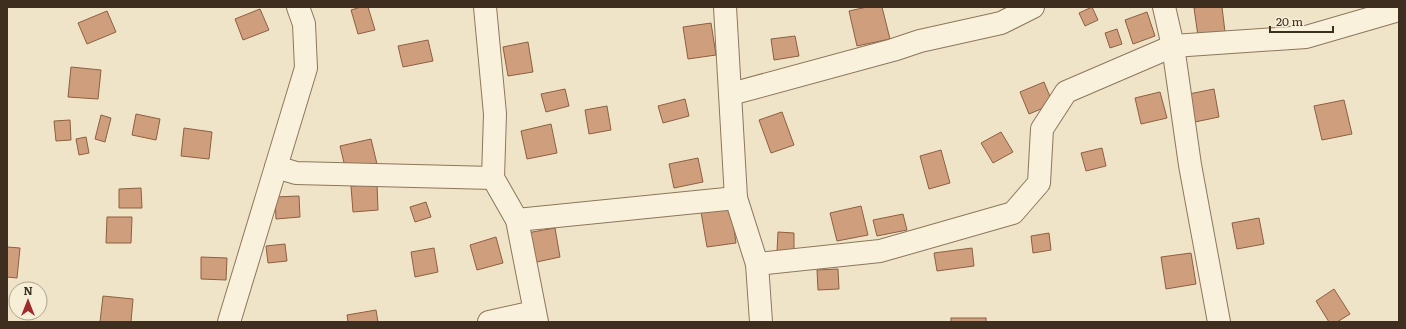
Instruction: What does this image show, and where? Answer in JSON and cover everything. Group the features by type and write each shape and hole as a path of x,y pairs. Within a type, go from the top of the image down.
{"street":[{"path":"229,322 306,68 304,24 298,7"},
{"path":"485,7 495,114 493,178 517,220 535,317 488,322"},
{"path":"725,7 736,198 757,264 761,322"},
{"path":"731,94 893,50 920,41 1001,23 1033,7"},
{"path":"1164,7 1173,46 1190,165 1219,322"},
{"path":"757,264 880,251 1013,213 1038,184 1042,129 1066,92 1173,46 1306,37 1399,10"},
{"path":"276,167 296,173 493,178"},
{"path":"517,220 736,198"}],"building":[{"path":"361,7 368,7 375,30 358,34 351,10"},
{"path":"867,7 882,7 890,39 857,46 849,11"},
{"path":"1092,7 1098,20 1085,26 1079,13"},
{"path":"1222,7 1225,32 1198,36 1194,8"},
{"path":"260,9 269,30 243,40 235,19"},
{"path":"107,11 116,32 87,44 78,23"},
{"path":"1147,12 1155,36 1133,44 1125,20"},
{"path":"711,23 716,55 688,59 683,27"},
{"path":"1117,29 1122,44 1110,48 1105,33"},
{"path":"795,36 799,56 774,60 771,39"},
{"path":"428,40 433,61 403,67 398,46"},
{"path":"528,42 533,72 508,76 503,47"},
{"path":"71,67 101,70 98,99 68,97"},
{"path":"1044,82 1053,104 1029,114 1020,92"},
{"path":"565,89 569,106 546,112 541,94"},
{"path":"1214,89 1219,117 1190,123 1184,95"},
{"path":"1160,92 1167,118 1141,124 1135,98"},
{"path":"685,99 689,116 663,123 658,106"},
{"path":"1344,100 1352,134 1322,140 1314,106"},
{"path":"607,106 611,130 589,134 585,110"},
{"path":"782,112 794,145 771,153 759,120"},
{"path":"136,114 160,119 156,140 132,135"},
{"path":"101,115 111,118 105,142 95,139"},
{"path":"70,120 71,140 56,141 54,121"},
{"path":"551,124 557,153 527,159 521,131"},
{"path":"184,128 212,132 209,159 181,156"},
{"path":"1001,132 1013,152 993,163 981,143"},
{"path":"86,137 89,153 79,155 76,139"},
{"path":"371,139 377,164 346,171 340,146"},
{"path":"1102,148 1106,166 1086,171 1081,153"},
{"path":"941,150 950,183 929,189 920,156"},
{"path":"698,158 703,182 674,188 669,164"},
{"path":"377,184 378,210 353,212 351,186"},
{"path":"141,188 142,208 119,208 119,189"},
{"path":"299,196 300,217 276,219 275,197"},
{"path":"426,202 431,217 415,222 410,207"},
{"path":"861,206 868,235 837,241 830,213"},
{"path":"731,208 736,243 707,247 701,212"},
{"path":"903,214 907,230 877,236 873,220"},
{"path":"107,217 132,217 131,243 106,243"},
{"path":"1259,218 1264,244 1237,249 1232,223"},
{"path":"555,228 560,257 532,263 527,233"},
{"path":"778,232 794,233 794,252 777,251"},
{"path":"1049,233 1051,250 1033,253 1031,236"},
{"path":"496,237 503,263 477,270 470,245"},
{"path":"285,244 287,261 268,263 266,246"},
{"path":"7,247 20,248 17,278 7,277"},
{"path":"434,248 438,272 415,277 411,252"},
{"path":"972,248 974,266 937,271 934,253"},
{"path":"1191,253 1196,284 1166,289 1161,257"},
{"path":"201,257 227,258 226,280 201,279"},
{"path":"838,269 839,289 818,290 817,270"},
{"path":"1334,289 1350,314 1337,322 1329,322 1316,301"},
{"path":"103,296 133,299 131,322 100,322"},
{"path":"376,310 378,322 348,322 347,315"},
{"path":"951,318 986,318 986,322 951,322"}]}
